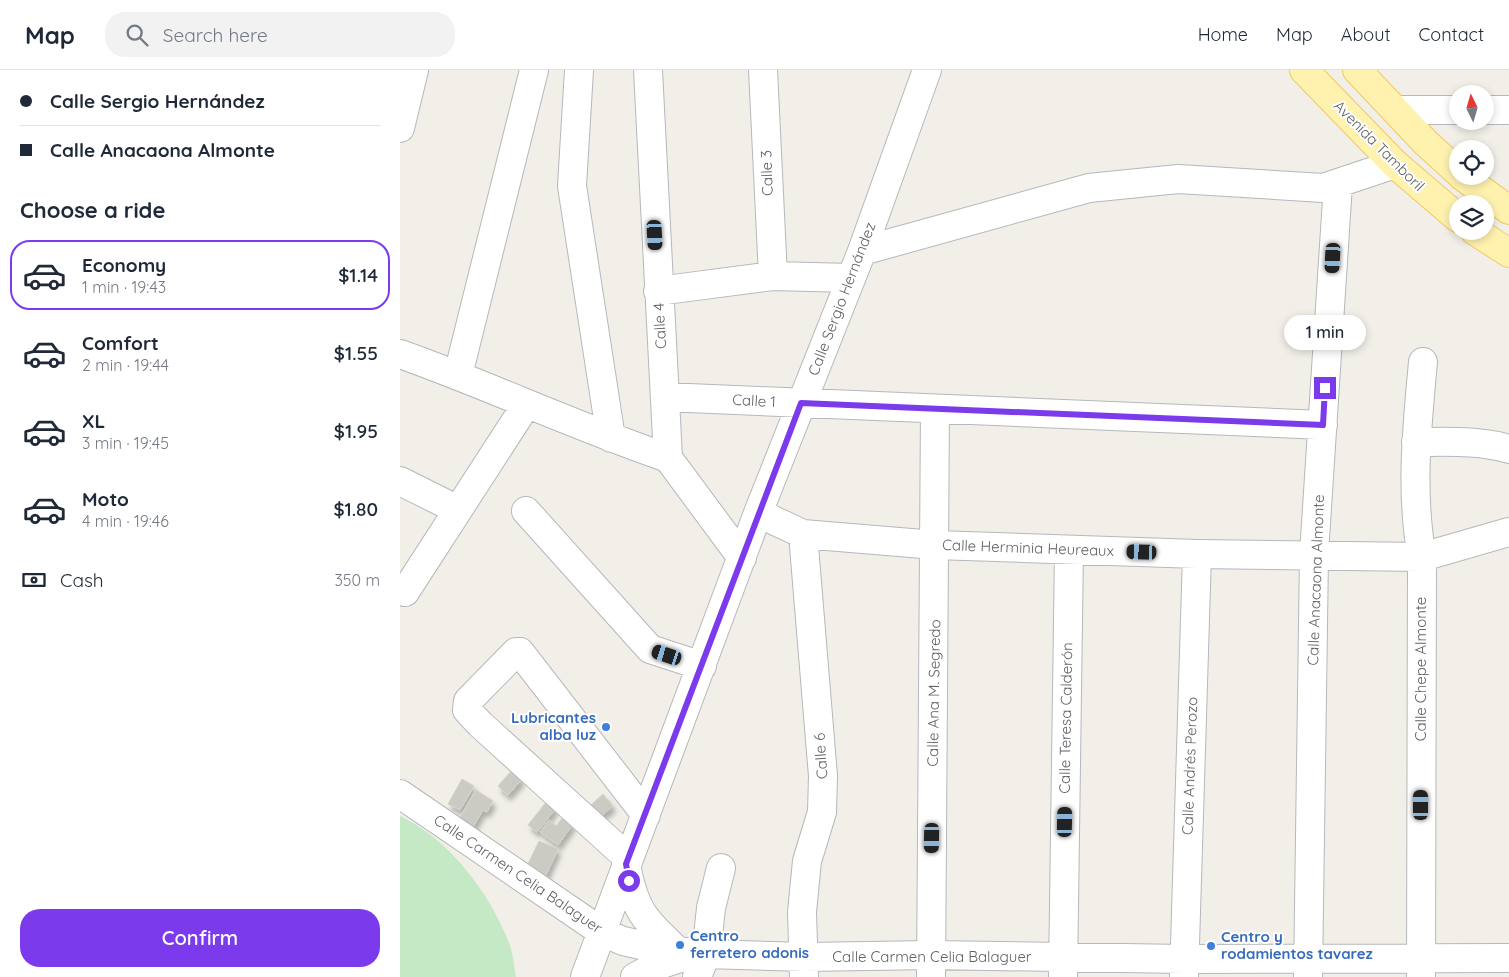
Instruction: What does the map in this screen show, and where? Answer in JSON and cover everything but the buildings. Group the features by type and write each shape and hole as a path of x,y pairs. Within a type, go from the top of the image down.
{"main road":[{"name":"Avenida Tamboril","path":"1304,70 1395,164 1449,210"},
{"path":"1357,70 1378,80 1396,110 1449,163"},
{"path":"1474,185 1509,210"},
{"path":"1491,240 1508,250"}],"street":[{"path":"400,128 414,70"},
{"path":"458,375 534,70"},
{"path":"579,70 572,177 573,197 611,438"},
{"name":"Calle 4","path":"648,70 668,458"},
{"name":"Calle 3","path":"763,70 773,276"},
{"name":"Calle Sergio Hernández","path":"585,977 758,514 932,71"},
{"path":"1396,110 1449,110"},
{"path":"1494,110 1509,110"},
{"path":"862,251 1094,187 1178,179 1318,188 1338,184 1395,164"},
{"name":"Calle Anacaona Almonte","path":"1308,968 1314,554 1338,184"},
{"path":"658,291 773,276 851,278"},
{"path":"400,354 458,375 526,405 611,438 668,458 742,558"},
{"name":"Calle Chepe Almonte","path":"1421,967 1422,557 1415,505 1416,442 1423,362"},
{"name":"Calle 1","path":"665,397 1323,425"},
{"path":"400,589 405,592 526,405"},
{"name":"Calle Ana M. Segredo","path":"931,966 936,409"},
{"path":"1416,442 1452,442 1500,446 1509,449"},
{"path":"400,481 458,510"},
{"path":"526,511 650,649 702,666"},
{"name":"Calle Herminia Heureaux","path":"758,514 803,534 935,545 1197,554 1314,554 1422,557 1509,532"},
{"name":"Calle 6","path":"803,534 823,776 822,812 807,861 802,912 804,967"},
{"name":"Calle Teresa Calderón","path":"1063,967 1069,550"},
{"name":"Calle Andrés Perozo","path":"1184,968 1197,554"},
{"path":"646,815 520,652 516,652 467,702 467,710 480,724 627,861 633,898 641,913 652,927 694,959"},
{"name":"Calle Carmen Celia Balaguer","path":"400,794 602,932 641,946 694,959 804,967 1308,968 1421,967 1509,958"},
{"path":"694,959 711,908 721,868"},
{"path":"635,977 676,958 694,959"}],"green space":[{"path":"400,816 418,826 451,853 479,887 491,905 509,943 516,977 400,977"}],"place":[{"name":"Lubricantes alba luz","path":"606,727"},
{"name":"Centro ferretero adonis","path":"680,945"},
{"name":"Centro y rodamientos tavarez","path":"1211,946"}],"route":[{"path":"629,881 626,864 801,403 1323,425 1325,388"}]}
